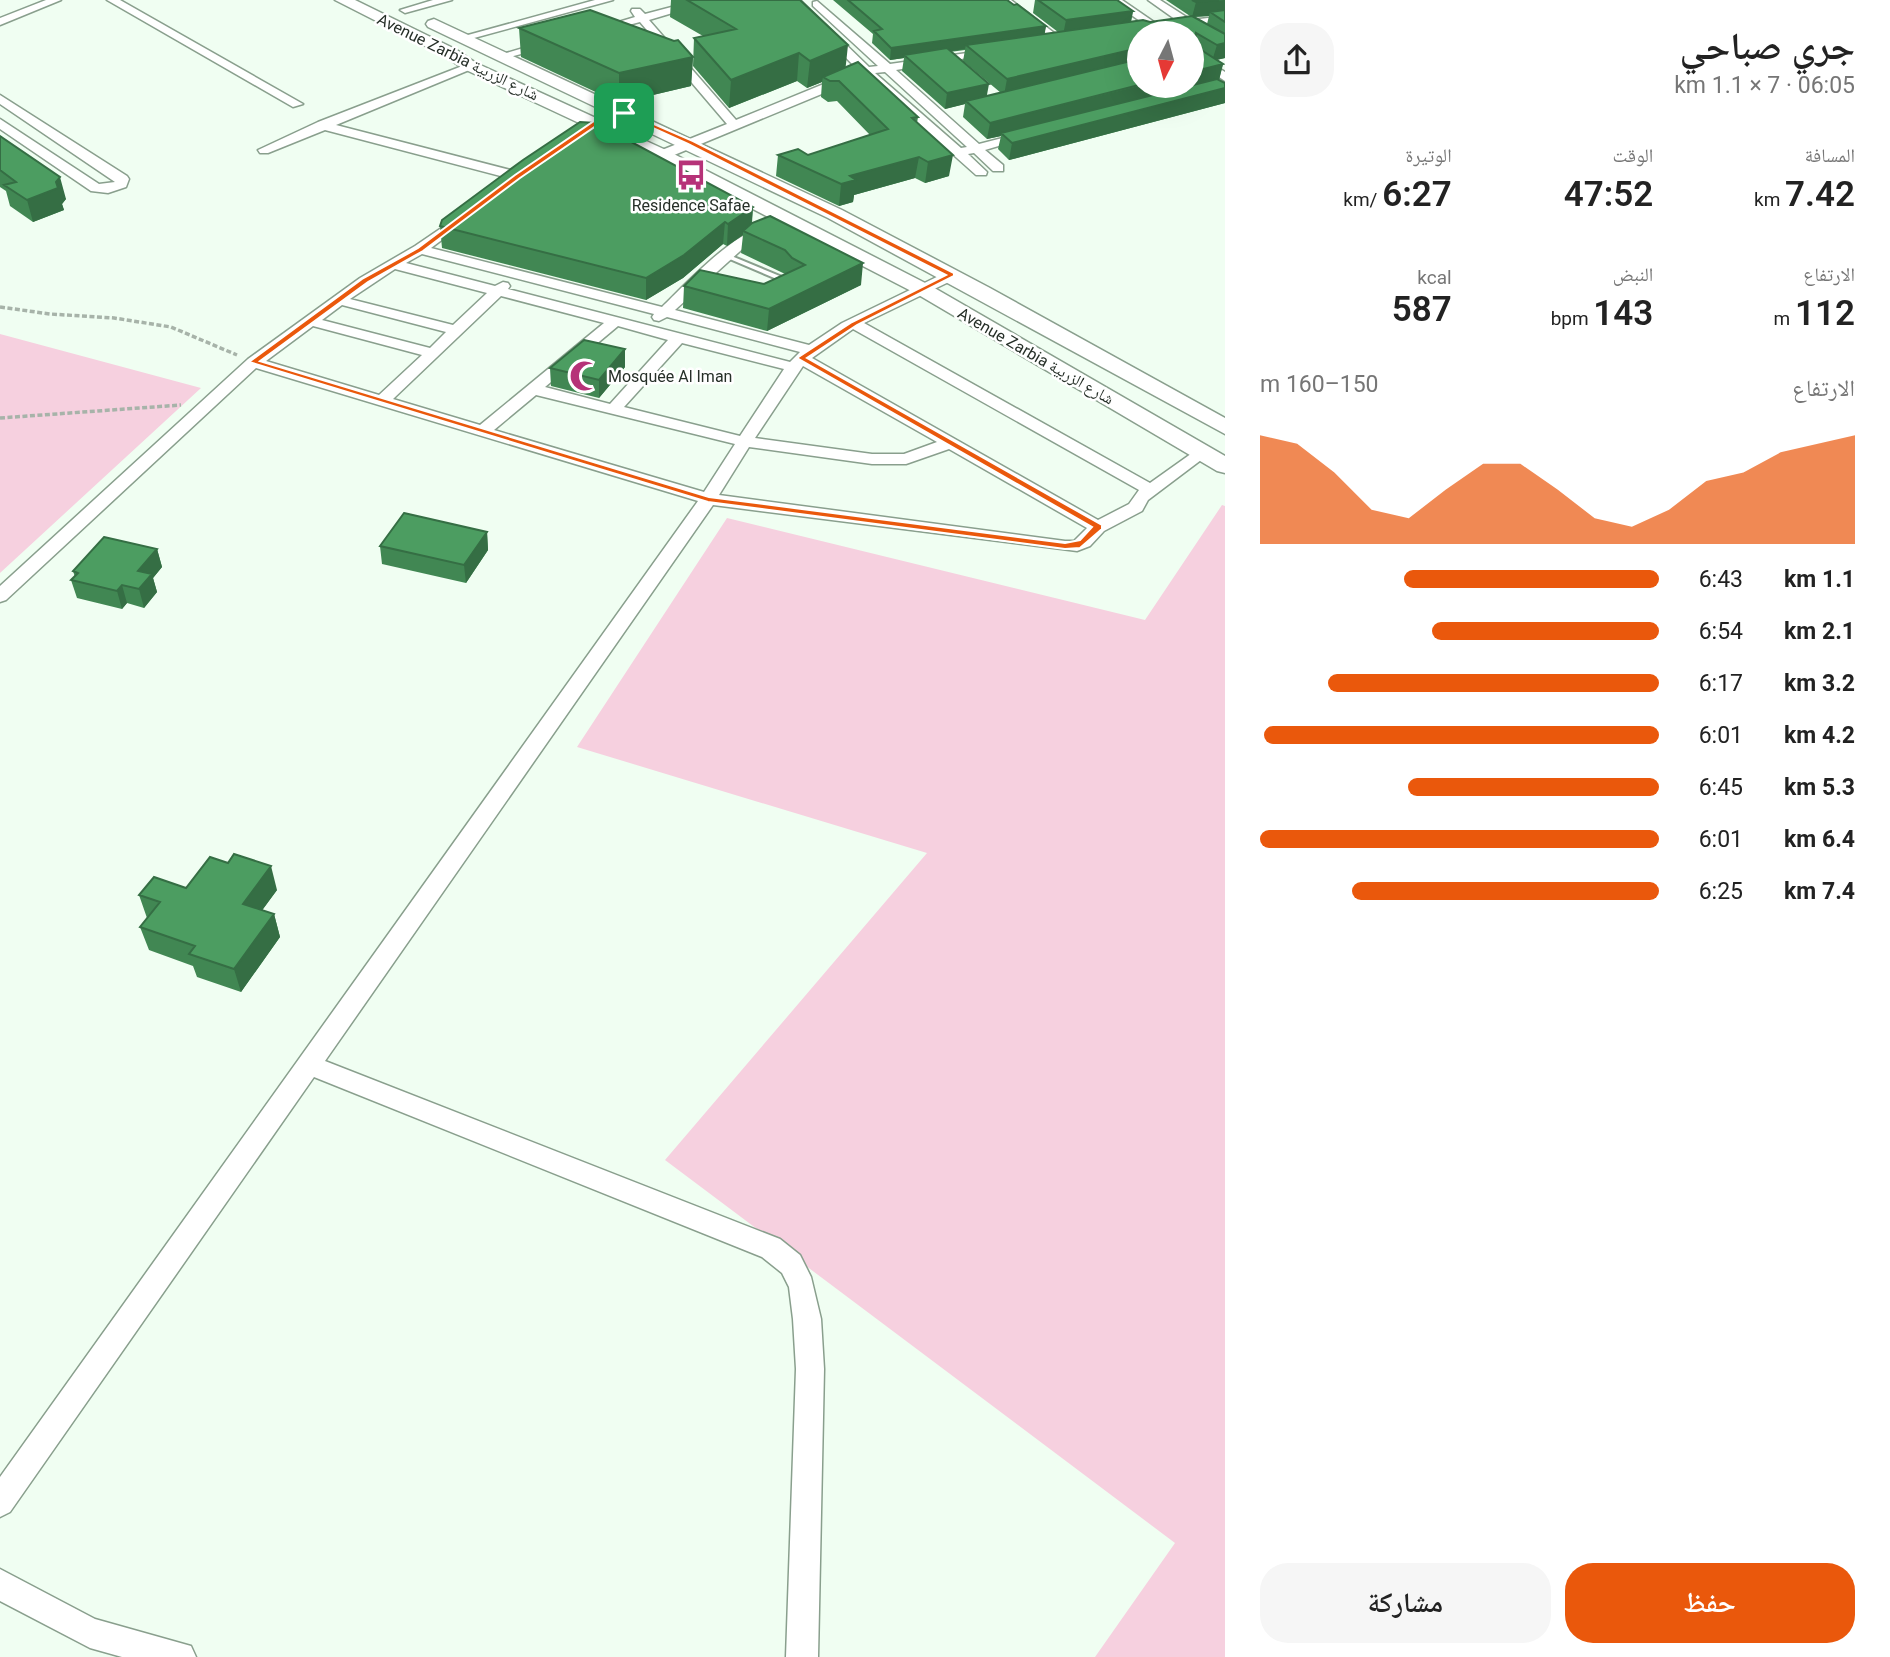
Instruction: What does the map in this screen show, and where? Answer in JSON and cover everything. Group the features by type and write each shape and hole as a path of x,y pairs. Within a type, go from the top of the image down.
{"main road":[{"name":"Avenue Zarbia شارع الزربية","path":"343,0 462,44 499,51 691,143 952,275 1225,427"},
{"name":"Avenue Zarbia شارع الزربية","path":"384,0 462,44 470,66 662,155 923,290 1225,466"}],"street":[{"path":"0,22 56,0"},
{"path":"112,0 297,104"},
{"path":"405,10 447,0"},
{"path":"548,0 567,11"},
{"path":"462,44 608,0"},
{"path":"580,35 672,0"},
{"path":"595,20 711,0"},
{"path":"794,0 866,71 981,172"},
{"path":"813,0 947,116 998,168"},
{"path":"1004,0 1023,8 1066,41 1035,45"},
{"path":"1115,0 1146,21"},
{"path":"1153,0 1185,21"},
{"path":"639,14 734,125"},
{"path":"1204,22 1225,19"},
{"path":"1204,34 1225,48"},
{"path":"499,51 529,37 556,42"},
{"path":"499,51 543,39"},
{"path":"843,48 862,44"},
{"path":"662,155 866,71 1010,48"},
{"path":"947,57 958,66"},
{"path":"1204,63 1225,77"},
{"path":"264,150 470,66"},
{"path":"0,99 122,179 121,184 108,189 96,188 0,123"},
{"path":"562,146 596,123 624,113"},
{"path":"923,120 947,116"},
{"path":"322,125 518,176"},
{"path":"961,152 1042,132"},
{"path":"0,596 253,362 338,300 392,264 420,250 474,209"},
{"path":"649,330 664,311 710,278 744,240 789,220"},
{"path":"420,250 664,311 802,358 1098,527"},
{"path":"392,264 678,338 802,358"},
{"path":"383,400 517,274"},
{"path":"0,1502 708,499 802,358 855,323 952,275"},
{"path":"338,300 455,330"},
{"path":"484,430 536,390 609,319 620,301"},
{"path":"309,321 433,353"},
{"path":"855,323 1151,490"},
{"path":"614,409 678,338"},
{"path":"253,362 708,499 1065,546 1077,546 1098,527 1136,507 1141,497 1201,454"},
{"path":"536,390 745,442 890,461 906,459 950,443"},
{"path":"310,1065 771,1248 791,1264 802,1286 810,1368 802,1657"},
{"path":"0,1584 90,1633 180,1657"}],"lane":[{"path":"727,256 783,279 771,291"}],"path":[{"path":"0,307 50,314 114,318 171,327 253,362"},
{"path":"0,418 207,403"}],"shaded area":[{"path":"0,334 201,388 0,573"},
{"path":"1222,505 1225,506 1225,1657 1095,1657 1175,1543 665,1160 927,853 577,747 727,518 1145,620"}],"building":[{"path":"687,0 800,0 848,45 810,61 799,53 731,80 694,38 736,29"},
{"path":"848,0 1007,0 1017,4 1046,26 891,48 874,31 882,29"},
{"path":"1038,0 1117,0 1133,11 1066,20"},
{"path":"590,10 674,41 678,40 693,57 619,73 519,28"},
{"path":"1225,10 1225,22 1210,12"},
{"path":"1192,16 1201,21 1157,21"},
{"path":"1127,22 1127,51 1007,79 966,45"},
{"path":"1204,23 1225,34 1225,43 1217,45 1204,38"},
{"path":"947,48 989,84 947,93 904,55"},
{"path":"1204,52 1223,64 1204,69"},
{"path":"858,62 918,117 912,118 953,155 928,162 919,157 850,176 856,180 841,184 778,155 798,149 808,155 888,129 839,81 830,81 823,77"},
{"path":"1127,62 1127,88 990,123 966,101"},
{"path":"1217,79 1225,83 1225,88 1204,93 1204,82"},
{"path":"1141,98 1186,98 1012,143 1001,133"},
{"path":"580,122 596,123 753,207 728,224 725,222 684,255 646,278 440,226 442,220"},
{"path":"0,136 60,177 56,182 58,188 27,200 4,185 16,182 0,170"},
{"path":"770,216 863,263 769,309 684,286 700,270 764,284 805,265 792,258 785,250 743,231 752,223"},
{"path":"584,340 625,349 599,380 550,368"},
{"path":"404,513 487,532 464,565 380,546"},
{"path":"104,537 157,549 138,571 152,574 139,589 122,585 117,591 71,580 78,573 73,571"},
{"path":"234,854 271,866 243,904 274,914 234,969 189,954 195,946 140,927 160,902 139,895 154,877 186,888 210,857 228,863"}],"place":[{"name":"Residence Safae","path":"691,175"},
{"name":"Mosquée Al Iman","path":"585,376"}],"route":[{"path":"624,113 835,214 952,275 855,323 811,349 801,358 1098,527 1084,542 1077,546 1065,546 708,499 253,362 365,281 420,250 517,176 596,123 624,113"}]}
